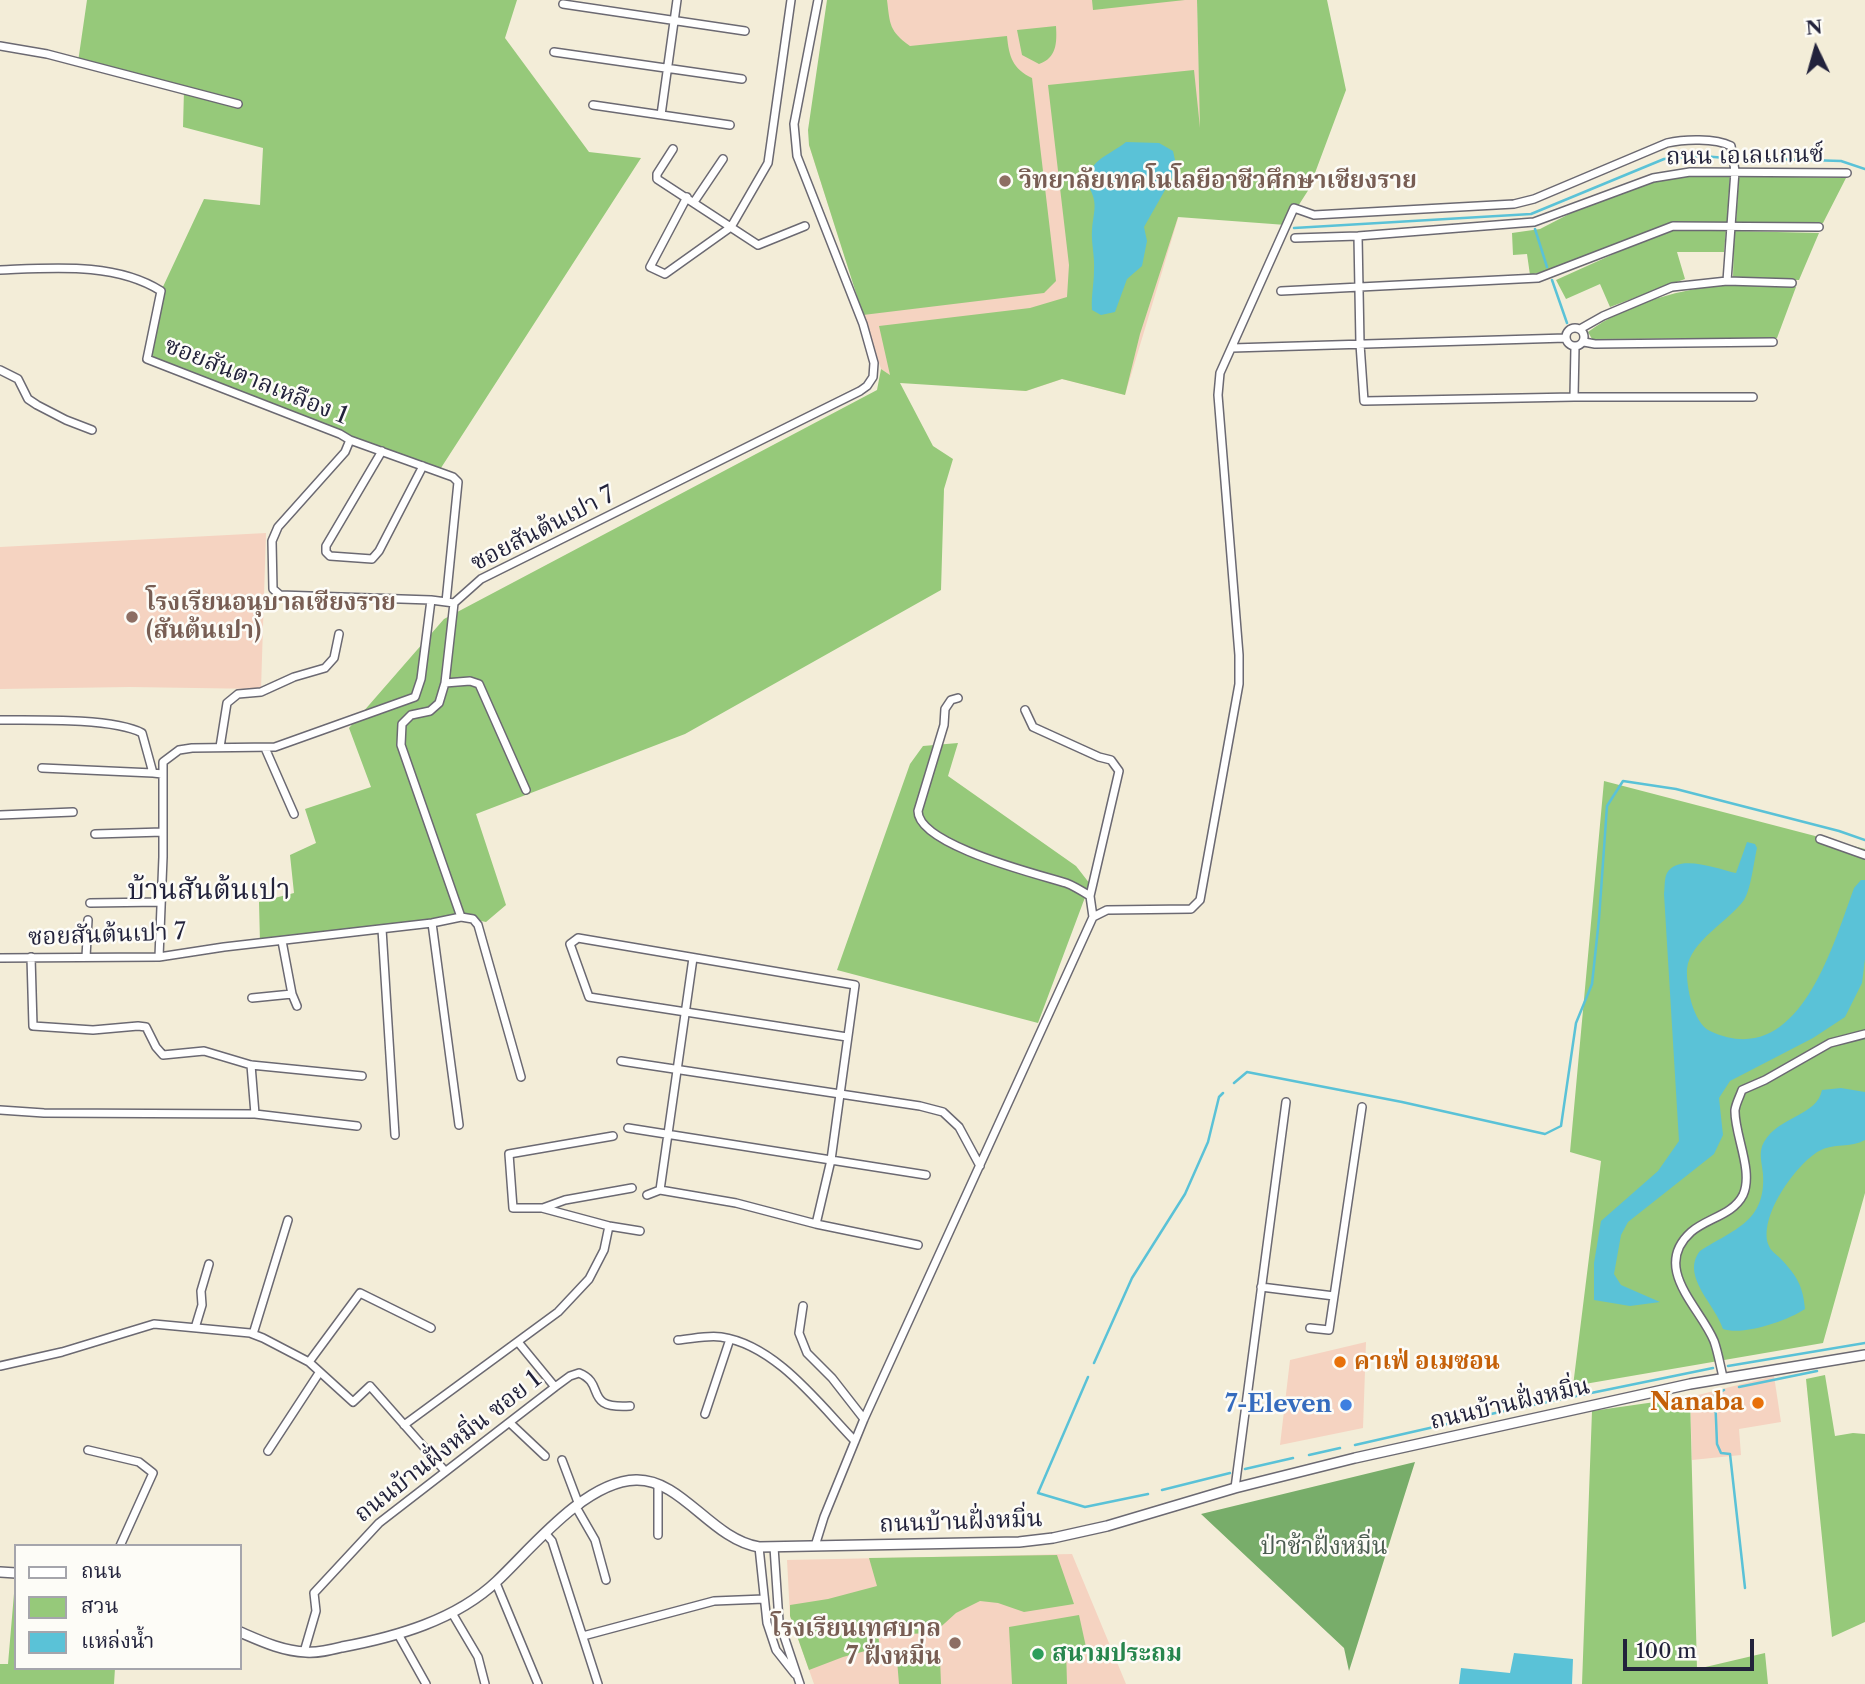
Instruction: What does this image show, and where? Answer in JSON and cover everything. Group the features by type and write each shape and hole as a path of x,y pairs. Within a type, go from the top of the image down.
{"street":[{"path":"661,115 677,0"},
{"path":"723,159 690,200 650,267 665,274 731,227 768,163 791,0"},
{"name":"ซอยสันต้นเปา 7","path":"0,958 159,957 432,923 461,917 401,745 402,724 411,715 430,711 439,703 445,682 450,602 481,579 860,391 873,377 874,363 863,324 797,156 794,124 818,0"},
{"path":"563,4 745,31"},
{"path":"0,46 47,54 238,104"},
{"path":"554,52 742,79"},
{"path":"593,106 730,125"},
{"path":"1093,918 1107,910 1191,908 1199,900 1238,684 1239,655 1218,395 1220,373 1294,208 1314,215 1514,204 1677,141 1723,142 1731,146 1735,171 1727,281"},
{"path":"673,149 657,174 657,179 758,245 805,226"},
{"name":"ถนน เอเลแกนซ์","path":"1295,238 1358,236 1534,222 1653,177 1690,172 1847,173"},
{"path":"1281,291 1538,278 1673,226 1819,227"},
{"path":"1358,236 1364,401 1753,397"},
{"name":"ซอยสันตาลเหลือง 1","path":"0,270 98,270 146,282 161,291 147,359 350,440 345,452 278,527 272,541 273,589 280,594 450,602"},
{"path":"1575,347 1569,344 1566,338 1571,329 1580,329 1603,316 1672,287 1727,281 1792,283"},
{"path":"1580,329 1584,334 1584,342"},
{"path":"1232,348 1566,338"},
{"path":"1575,347 1584,342 1773,342"},
{"path":"1574,397 1575,347"},
{"path":"0,370 18,379 28,399 37,405 66,421 92,430"},
{"path":"350,440 453,477 459,485 450,602"},
{"path":"382,451 326,546 326,552 330,556 372,559 379,551 423,466"},
{"path":"158,774 163,762 179,750 265,748 285,744 415,697 421,679 431,600"},
{"path":"220,747 227,703 232,697 261,692 294,677 325,668 334,658 339,635"},
{"path":"445,682 470,681 479,684 526,790"},
{"path":"958,698 951,700 946,709 944,725 918,811 918,818 923,826 968,852 1068,884 1090,896"},
{"path":"815,1546 864,1419 1093,918 1090,896 1119,771 1111,760 1033,727 1025,710"},
{"path":"0,720 63,721 131,727 142,733 158,774 163,832 159,957"},
{"path":"265,748 294,814"},
{"path":"42,768 158,774"},
{"path":"0,815 74,812"},
{"path":"95,834 163,832"},
{"path":"1820,839 1865,855"},
{"path":"90,903 160,902"},
{"path":"461,917 472,919 478,925 521,1077"},
{"path":"86,957 89,920"},
{"path":"432,923 459,1125"},
{"path":"382,929 396,1135"},
{"path":"816,1224 831,1160 855,985 578,938 570,944 589,997 847,1037"},
{"path":"282,941 292,994 297,1006"},
{"path":"31,957 33,1026 93,1030 146,1027 163,1055 204,1051 251,1065 362,1076"},
{"path":"660,1190 694,958"},
{"path":"252,998 292,994"},
{"path":"1723,1377 1713,1340 1685,1295 1676,1269 1678,1250 1691,1232 1727,1211 1743,1195 1746,1174 1735,1110 1742,1090 1830,1043 1865,1034"},
{"path":"621,1061 920,1106 943,1112 959,1127 980,1166"},
{"path":"251,1065 255,1114"},
{"path":"1235,1488 1286,1102"},
{"path":"1310,1328 1329,1330 1362,1108"},
{"path":"0,1111 255,1114 356,1126"},
{"path":"628,1128 926,1175"},
{"path":"613,1136 509,1154 513,1209 542,1208 640,1231"},
{"path":"542,1208 565,1200 632,1188"},
{"path":"647,1195 660,1190 736,1203 816,1224 918,1245"},
{"path":"253,1334 288,1220"},
{"path":"404,1425 558,1312 589,1279 604,1250 610,1226"},
{"path":"195,1328 209,1264"},
{"path":"1261,1287 1334,1296"},
{"path":"309,1362 360,1293 431,1328"},
{"path":"803,1306 799,1333 807,1353 832,1378 864,1419"},
{"path":"0,1366 62,1352 154,1324 253,1334 309,1362 353,1402 370,1386 445,1471"},
{"path":"678,1340 713,1336 730,1339 779,1363 855,1441"},
{"path":"705,1414 730,1339"},
{"path":"518,1342 555,1387"},
{"name":"ถนนบ้านฝั่งหมิ่น","path":"242,1633 274,1646 304,1652 321,1651 398,1634 452,1613 496,1583 545,1533 577,1506 622,1481 639,1480 658,1484 695,1508 729,1537 759,1547 1019,1542 1053,1538 1107,1526 1235,1488 1355,1458 1723,1377 1865,1355"},
{"path":"268,1451 319,1373"},
{"name":"ถนนบ้านฝั่งหมิ่น ซอย 1","path":"304,1652 316,1611 314,1593 379,1523 555,1387 579,1373 588,1378 602,1403 612,1407 629,1406"},
{"path":"510,1423 545,1456"},
{"path":"88,1450 139,1462 153,1473 121,1544"},
{"path":"562,1460 577,1506 595,1540 606,1580"},
{"path":"658,1484 658,1535"},
{"path":"545,1533 552,1541 598,1684"},
{"path":"759,1547 766,1623 776,1650 799,1681"},
{"path":"774,1547 779,1620 799,1681"},
{"path":"496,1583 538,1684"},
{"path":"583,1636 713,1601 764,1600"},
{"path":"452,1613 478,1657 485,1684"},
{"path":"398,1634 426,1684"}],"shaded area":[{"name":"วิทยาลัยเทคโนโลยีอาชีวศึกษาเชียงราย","path":"832,0 1197,0 1201,142 1125,395 1062,379 1026,391 900,382 881,369 809,145"},
{"name":"โรงเรียนอนุบาลเชียงราย (สันต้นเปา)","path":"266,533 261,689 0,689 0,547"},
{"path":"1366,1342 1363,1428 1280,1445 1290,1360"},
{"path":"1774,1376 1781,1422 1739,1429 1741,1455 1692,1460 1690,1397"},
{"name":"โรงเรียนเทศบาล 7 ฝั่งหมิ่น","path":"1072,1554 1126,1684 814,1684 790,1616 787,1560"}],"green space":[{"path":"87,0 517,0 505,38 589,152 641,158 439,471 147,359 161,291 204,199 260,205 263,148 183,127 184,90 78,62"},
{"path":"827,0 887,0 892,26 898,36 910,46 1007,36 1013,61 1020,71 1032,78 1056,281 1044,293 863,315 809,145 808,130"},
{"path":"1092,0 1185,0 1093,10"},
{"path":"1197,0 1327,0 1346,90 1309,189 1286,225 1178,217 1140,334 1125,395 1062,379 1026,391 900,383 933,446 953,459 944,489 941,590 685,734 476,814 506,905 486,922 461,917 260,943 259,902 294,893 290,855 316,843 305,809 371,787 349,728 444,619 877,390 881,369 890,375 879,326 1030,308 1067,297 1069,265 1048,85 1194,70 1200,128"},
{"path":"1056,26 1056,43 1049,58 1039,64 1022,55 1017,30"},
{"path":"1730,175 1727,222 1672,223 1530,275 1527,254 1513,255 1512,233 1540,229 1571,213 1654,182 1677,177"},
{"path":"1739,176 1846,178 1823,223 1736,222"},
{"path":"1675,230 1726,230 1724,252 1677,252 1685,279 1610,307 1600,284 1566,299 1556,280 1618,252"},
{"path":"1734,231 1819,233 1799,280 1733,278"},
{"path":"1730,285 1796,287 1777,338 1592,339 1588,332 1637,305 1675,293"},
{"path":"958,743 948,776 1076,866 1090,884 1038,1023 837,970 910,764 923,746"},
{"path":"1604,781 1865,849 1865,1193 1823,1343 1573,1386 1601,1161 1570,1152"},
{"path":"1825,1375 1835,1436 1865,1434 1865,1622 1832,1637 1806,1379"},
{"path":"1690,1397 1697,1669 1765,1653 1768,1684 1582,1684 1592,1411"},
{"name":"ป่าช้าฝั่งหมิ่น","path":"1415,1462 1349,1671 1344,1648 1201,1514"},
{"path":"1057,1555 1074,1604 1024,1612 998,1603 980,1601 956,1613 934,1633 878,1635 880,1647 809,1670 790,1616 790,1605 828,1599 877,1586 869,1558"},
{"path":"14,1594 14,1670 115,1670 114,1684 0,1684 0,1664 8,1664"},
{"name":"สนามประถม","path":"1079,1615 1086,1647 1066,1648 1067,1684 1012,1684 1009,1627"},
{"path":"940,1658 941,1684 899,1684 897,1660"}],"water":[{"path":"1126,142 1159,143 1173,151 1177,169 1144,227 1147,241 1142,266 1127,279 1115,312 1101,315 1092,310 1092,235 1095,206 1086,182 1097,162"},
{"path":"1747,842 1755,844 1757,848 1744,900 1702,940 1687,969 1692,1003 1704,1027 1741,1039 1767,1034 1788,1020 1807,997 1822,970 1854,888 1861,880 1865,880 1865,959 1862,983 1845,1017 1813,1038 1730,1081 1719,1098 1723,1135 1714,1154 1628,1222 1621,1235 1614,1274 1621,1285 1660,1302 1630,1306 1594,1300 1594,1263 1601,1221 1658,1171 1679,1141 1664,894 1666,875 1672,867 1689,863 1736,873"},
{"path":"1841,1088 1865,1092 1865,1140 1830,1147 1810,1158 1790,1179 1773,1207 1769,1221 1767,1234 1770,1248 1798,1281 1805,1309 1753,1329 1723,1329 1701,1290 1694,1270 1695,1261 1700,1251 1736,1230 1753,1214 1763,1190 1761,1150 1771,1133 1813,1105 1822,1090"},
{"path":"1514,1653 1573,1659 1572,1684 1459,1684 1461,1668 1510,1673"}],"waterway":[{"path":"1294,228 1531,214 1664,159 1702,156 1726,158"},
{"path":"1741,158 1841,161 1865,169"},
{"path":"1535,229 1547,267"},
{"path":"1552,280 1567,323"},
{"path":"1234,1083 1247,1072 1402,1102 1545,1134 1561,1126 1576,1023 1592,984 1607,806 1623,781 1676,789 1865,840"},
{"path":"1094,1363 1132,1278 1185,1194 1208,1142 1219,1097 1223,1093"},
{"path":"1728,1366 1865,1343"},
{"path":"1355,1445 1713,1368"},
{"path":"1739,1387 1817,1371"},
{"path":"1088,1377 1038,1493 1085,1507 1148,1494"},
{"path":"1724,1390 1715,1395 1717,1444 1721,1453 1730,1454 1745,1588"},
{"path":"1309,1455 1340,1448"},
{"path":"1245,1469 1293,1458"},
{"path":"1162,1490 1230,1473"}],"place":[{"name":"วิทยาลัยเทคโนโลยีอาชีวศึกษาเชียงราย","path":"1005,181"},
{"name":"โรงเรียนอนุบาลเชียงราย (สันต้นเปา)","path":"132,617"},
{"name":"คาเฟ่ อเมซอน","path":"1340,1362"},
{"name":"Nanaba","path":"1758,1403"},
{"name":"7-Eleven","path":"1346,1405"},
{"name":"โรงเรียนเทศบาล 7 ฝั่งหมิ่น","path":"955,1643"},
{"name":"สนามประถม","path":"1038,1654"}],"district":[{"name":"บ้านสันต้นเปา","path":"209,891"}]}
